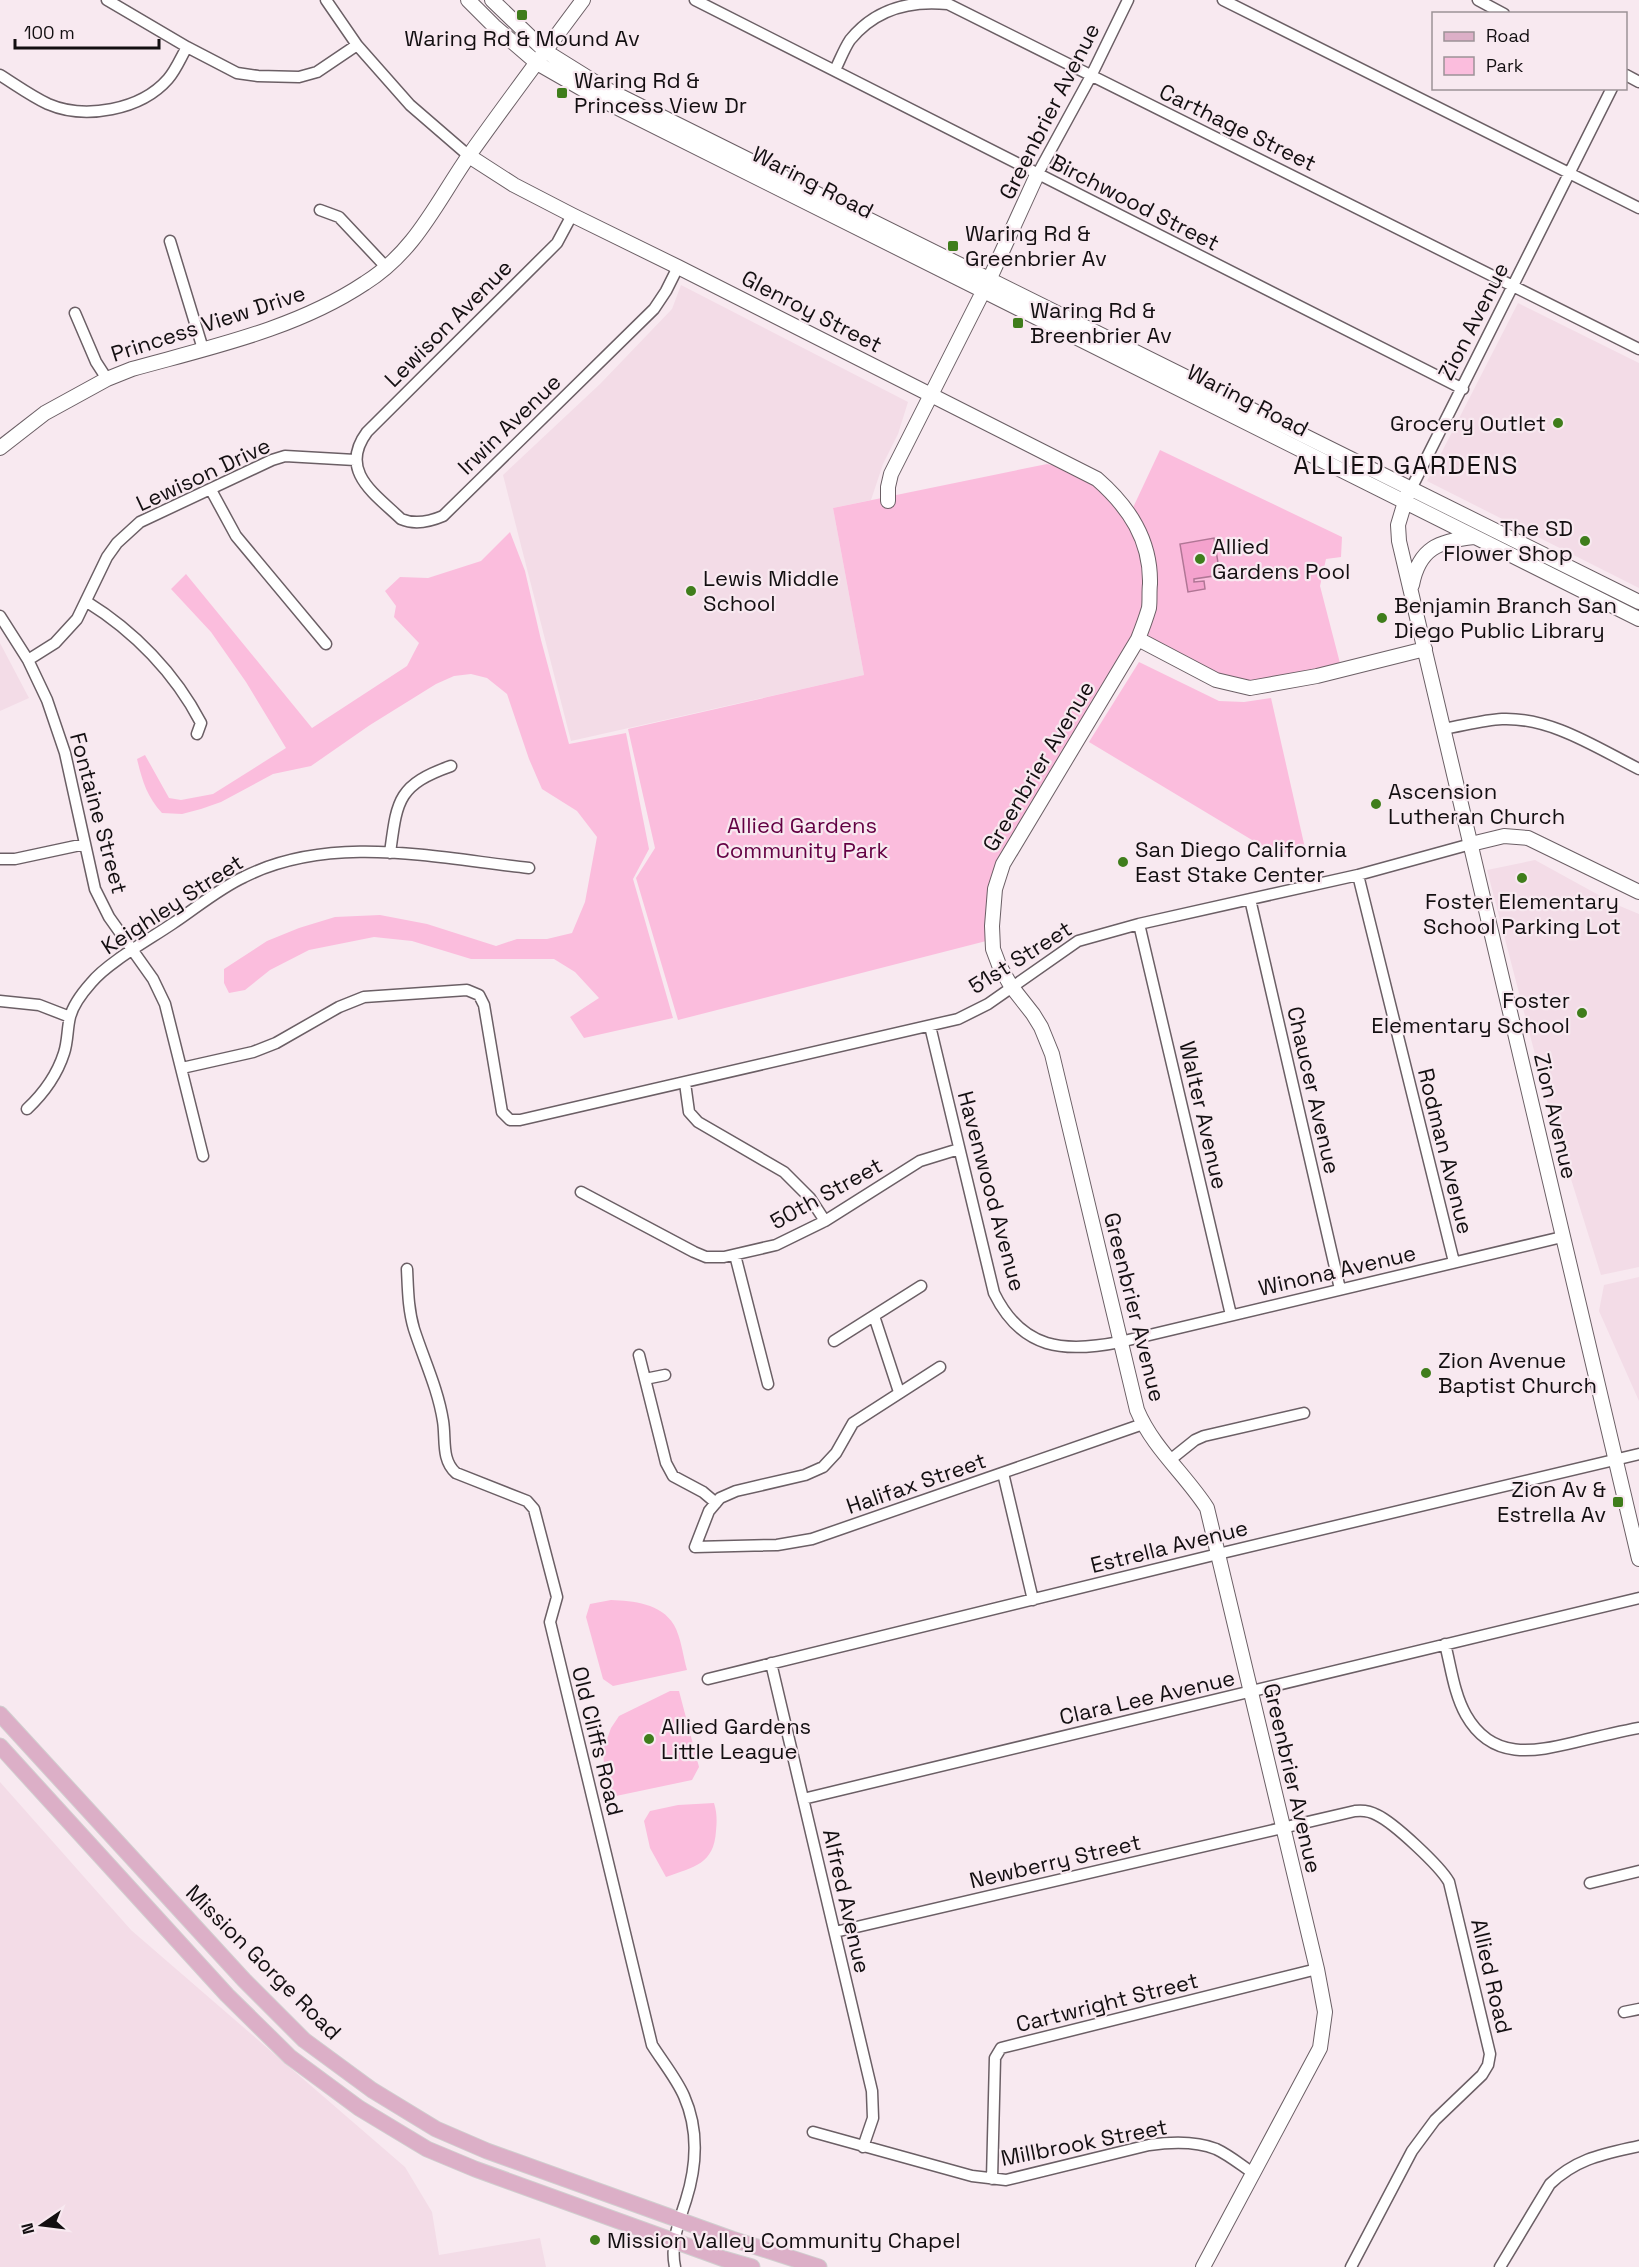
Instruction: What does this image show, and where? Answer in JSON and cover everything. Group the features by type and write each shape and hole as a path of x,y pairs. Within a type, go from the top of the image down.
{"main road":[{"name":"Waring Road","path":"468,0 537,63 598,98 987,284"},
{"name":"Waring Road","path":"492,0 545,51 606,89 1407,495 1639,602"},
{"name":"Princess View Drive","path":"0,448 45,413 107,379 132,369 293,321 333,303 367,282 411,244 431,217 469,156 583,0"},
{"name":"Glenroy Street","path":"469,156 514,185 572,215 1097,479 1116,495 1142,535 1150,568 1149,607 1138,639"},
{"name":"Greenbrier Avenue","path":"888,501 891,474 987,284 1037,175"},
{"name":"Waring Road","path":"1407,495 1474,537 1639,620"},
{"name":"Zion Avenue","path":"1407,495 1398,525 1400,541 1639,1559"},
{"path":"1411,590 1415,570 1426,553 1449,541 1474,537"},
{"name":"Greenbrier Avenue","path":"1138,639 1003,864 995,889 992,926 993,950 999,965 1011,986 1033,1014 1052,1054 1137,1410 1152,1439 1196,1490 1207,1508 1284,1827 1325,2012 1320,2048 1203,2267"},
{"path":"1138,639 1216,680 1232,686 1250,688 1317,676 1425,649"},
{"name":"51st Street","path":"1471,844 1504,836 1528,838 1639,892"},
{"name":"Mission Gorge Road","path":"0,1714 244,1980 304,2040 372,2090 436,2129 487,2151 819,2267"},
{"name":"Mission Gorge Road","path":"0,1746 227,1995 290,2057 350,2101 427,2149 475,2169 752,2267"}],"street":[{"path":"107,0 187,47 237,73 299,77 317,72 357,45"},
{"name":"Glenroy Street","path":"326,0 357,45 410,105 469,156"},
{"name":"Birchwood Street","path":"694,0 1463,389"},
{"name":"Greenbrier Avenue","path":"1037,175 1091,76 1128,0"},
{"path":"1223,0 1639,208"},
{"path":"1478,0 1500,12"},
{"name":"Carthage Street","path":"835,70 849,41 870,20 892,7 908,3 948,4 1639,349"},
{"path":"0,75 47,103 69,110 107,110 129,103 169,79 187,47"},
{"name":"Zion Avenue","path":"1407,495 1463,389 1611,90"},
{"path":"320,210 339,217 386,267"},
{"name":"Lewison Avenue","path":"355,460 359,442 366,432 557,243 572,215"},
{"path":"170,241 203,349"},
{"name":"Irwin Avenue","path":"355,460 362,482 401,519 407,522 429,522 443,516 654,309 678,267"},
{"path":"75,313 96,362 107,379"},
{"name":"Lewison Drive","path":"28,660 55,643 77,619 107,557 117,543 140,522 285,456 355,460"},
{"path":"211,490 236,536 326,644"},
{"path":"87,602 116,620 160,663 187,695 201,723 197,734"},
{"name":"Fontaine Street","path":"0,616 28,660 46,700 65,753 95,889 109,917 161,995 182,1068 203,1156"},
{"path":"1443,729 1502,719 1526,720 1569,733 1639,769"},
{"path":"390,853 396,812 405,793 423,777 451,766"},
{"path":"0,859 15,859 85,844"},
{"name":"51st Street","path":"182,1068 253,1052 276,1043 339,1007 364,998 467,990 479,995 484,1005 502,1112 510,1120 520,1120 958,1019 988,1004 1078,941 1139,924 1358,875 1471,844"},
{"name":"Keighley Street","path":"27,1109 46,1089 59,1067 67,1043 70,1017 93,981 133,951 242,878 269,866 301,857 338,852 390,853 529,868"},
{"name":"Rodman Avenue","path":"1358,875 1454,1262"},
{"name":"Chaucer Avenue","path":"1250,899 1340,1289"},
{"name":"Walter Avenue","path":"1139,924 1231,1315"},
{"path":"0,1001 39,1005 70,1017"},
{"name":"Havenwood Avenue","path":"930,1026 994,1293 1006,1312 1031,1335 1052,1345 1082,1349 1120,1342"},
{"path":"685,1083 689,1113 698,1122 784,1172 810,1198 825,1221"},
{"name":"50th Street","path":"580,1192 706,1257 735,1255 776,1245 825,1221 920,1161 959,1149"},
{"name":"Winona Avenue","path":"1120,1342 1562,1237"},
{"path":"735,1255 768,1384"},
{"name":"Old Cliffs Road","path":"407,1269 408,1304 414,1328 429,1367 443,1421 446,1458 456,1473 527,1501 534,1509 557,1597 550,1622 652,2045 684,2095 693,2126 696,2147 692,2182 674,2240 672,2255 675,2267"},
{"path":"834,1341 921,1286"},
{"path":"874,1316 899,1392"},
{"path":"639,1355 666,1462 673,1476 703,1492 716,1503 720,1498 736,1491 806,1475 823,1467 836,1453 853,1423 940,1367"},
{"path":"645,1380 665,1375"},
{"path":"1170,1460 1195,1440 1204,1436 1304,1413"},
{"name":"Halifax Street","path":"716,1503 709,1511 695,1547 777,1545 812,1539 1143,1424"},
{"name":"Estrella Avenue","path":"708,1679 1639,1454"},
{"path":"1003,1473 1033,1600"},
{"name":"Clara Lee Avenue","path":"803,1799 1639,1598"},
{"path":"1445,1644 1466,1716 1485,1737 1502,1747 1521,1751 1541,1751 1639,1728"},
{"name":"Alfred Avenue","path":"771,1663 872,2091 873,2118 863,2146"},
{"name":"Allied Road","path":"1284,1827 1354,1811 1368,1811 1380,1816 1437,1866 1452,1889 1489,2048 1488,2065 1482,2075 1435,2120 1412,2151 1351,2267"},
{"name":"Newberry Street","path":"834,1932 1284,1827"},
{"path":"1590,1883 1639,1871"},
{"name":"Cartwright Street","path":"992,2179 995,2058 1001,2048 1317,1970"},
{"path":"1624,2012 1639,2009"},
{"name":"Millbrook Street","path":"813,2132 972,2176 992,2179 1006,2180 1168,2142 1207,2146 1218,2150 1253,2173"},
{"path":"1500,2267 1550,2184 1558,2176 1587,2159 1639,2146"}],"shaded area":[{"name":"Lewis Middle School","path":"681,285 908,402 898,434 883,464 871,500 833,508 864,675 571,741 503,475 600,384 672,309"},
{"path":"1518,303 1639,363 1639,588 1427,481"},
{"name":"Allied Gardens Pool","path":"1214,538 1220,575 1194,579 1194,582 1204,581 1205,589 1188,592 1180,544"},
{"path":"0,643 29,698 0,711"},
{"name":"Foster Elementary School","path":"1535,860 1615,904 1639,914 1639,1267 1601,1275 1550,1112 1487,870"},
{"path":"1639,1277 1639,1401 1599,1311 1604,1285"},
{"path":"0,1782 131,1930 405,2167 432,2212 439,2255 540,2238 546,2267 0,2267"}],"green space":[{"name":"Allied Gardens Community Park","path":"1160,450 1342,537 1341,557 1326,559 1320,586 1341,667 1246,687 1138,639 1003,864 994,939 678,1020 636,878 655,848 628,729 864,675 833,508 1047,464 1089,474 1130,514"},
{"path":"510,532 525,571 569,744 626,733 649,849 633,879 673,1018 584,1038 570,1017 599,998 575,972 554,959 471,959 412,941 374,937 309,950 270,970 245,990 229,993 224,983 224,969 267,941 335,917 380,915 427,924 496,946 517,939 547,939 572,933 585,902 597,837 577,811 542,789 529,759 507,694 487,678 471,674 454,676 436,684 370,725 311,766 273,774 221,802 182,814 162,813 152,801 137,759 145,755 169,798 181,800 213,794 286,748 246,682 211,632 171,589 186,574 312,728 407,666 419,643 394,617 396,606 385,591 400,577 428,578 481,561"},
{"path":"1139,662 1219,701 1244,702 1271,698 1305,848 1277,855 1089,742"},
{"path":"611,1600 646,1605 662,1612 674,1625 687,1670 613,1686 603,1679 586,1617 590,1604"},
{"name":"Allied Gardens Little League","path":"670,1691 679,1691 699,1767 692,1780 616,1796 605,1779 603,1750 611,1728 619,1716"},
{"path":"714,1803 716,1827 711,1851 701,1863 666,1877 650,1848 644,1821 650,1811 678,1805"}],"place":[{"name":"Waring Rd & Mound Av","path":"522,15"},
{"name":"Waring Rd & Princess View Dr","path":"562,93"},
{"name":"Waring Rd & Greenbrier Av","path":"953,246"},
{"name":"Waring Rd & Breenbrier Av","path":"1018,323"},
{"name":"Grocery Outlet","path":"1558,423"},
{"name":"The SD Flower Shop","path":"1585,541"},
{"name":"Allied Gardens Pool","path":"1200,559"},
{"name":"Lewis Middle School","path":"691,591"},
{"name":"Benjamin Branch San Diego Public Library","path":"1382,618"},
{"name":"Ascension Lutheran Church","path":"1376,804"},
{"name":"San Diego California East Stake Center","path":"1123,862"},
{"name":"Foster Elementary School Parking Lot","path":"1522,878"},
{"name":"Foster Elementary School","path":"1582,1013"},
{"name":"Zion Avenue Baptist Church","path":"1426,1373"},
{"name":"Zion Av & Estrella Av","path":"1618,1502"},
{"name":"Allied Gardens Little League","path":"649,1739"},
{"name":"Mission Valley Community Chapel","path":"595,2240"}],"district":[{"name":"ALLIED GARDENS","path":"1406,465"}]}
